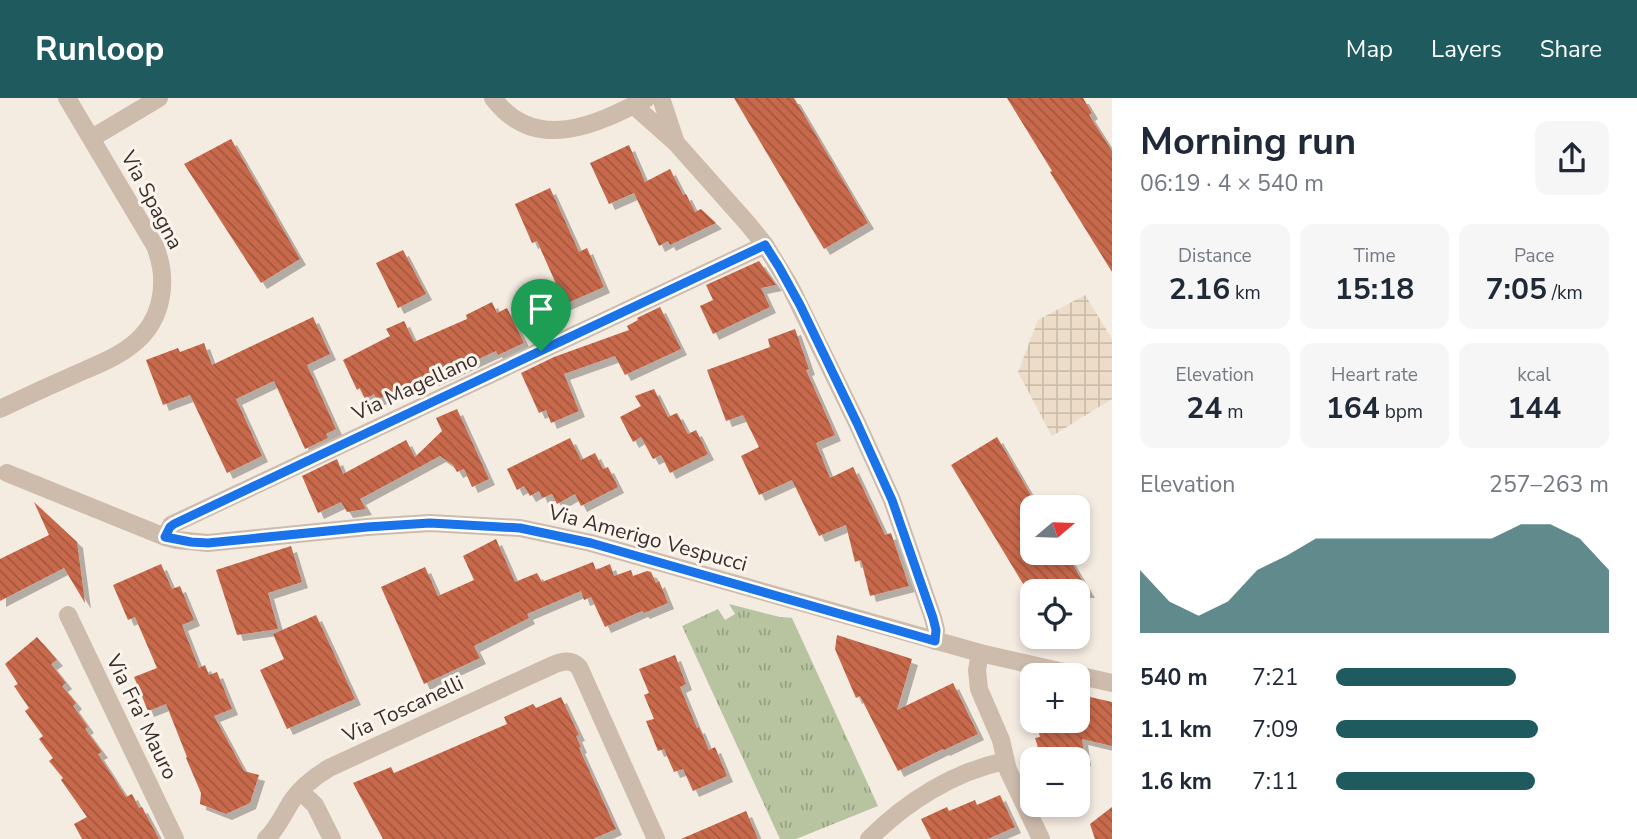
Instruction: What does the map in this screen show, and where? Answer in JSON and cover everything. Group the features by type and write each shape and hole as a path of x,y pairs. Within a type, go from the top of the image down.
{"street":[{"name":"Via Spagna","path":"0,409 128,348 147,330 160,305 162,271 155,246 67,98"},
{"path":"92,138 159,98"},
{"path":"493,98 508,115 521,123 555,131 589,125 641,101 642,114 676,143 765,245 800,305 892,500 933,618 935,641"},
{"path":"661,98 676,143"},
{"name":"Via Magellano","path":"165,537 174,524 765,245"},
{"name":"Via Amerigo Vespucci","path":"2,471 165,537 191,542 208,543 430,523 520,528 591,543 980,653 1112,683"},
{"name":"Via Fra' Mauro","path":"68,615 175,839"},
{"path":"980,653 977,670 979,689 1001,740 1013,781 1041,839"},
{"name":"Via Toscanelli","path":"266,839 300,791 335,765 553,665 569,661 581,670 656,839"},
{"path":"869,839 922,796 966,773 1005,761"},
{"path":"300,791 315,805 332,839"}],"green space":[{"path":"729,604 792,618 878,806 796,839 780,839 682,626 718,609 725,620 735,614"}],"shaded area":[{"path":"1085,295 1112,339 1112,399 1052,436 1018,372 1038,320"}],"building":[{"path":"734,98 794,98 868,223 824,249"},
{"path":"1007,98 1083,98 1092,113 1089,115 1112,151 1112,272 1050,172 1052,171"},
{"path":"231,139 300,259 261,283 184,164"},
{"path":"629,145 645,182 670,169 695,212 701,209 716,223 670,245 668,241 659,246 634,193 609,204 590,163"},
{"path":"550,188 579,252 587,248 604,287 565,304 537,241 532,243 515,204"},
{"path":"403,250 426,294 398,308 376,263"},
{"path":"759,261 776,285 761,288 770,307 713,334 700,306 713,300 706,285"},
{"path":"492,302 497,313 507,308 524,343 498,355 496,351 433,380 430,374 377,400 374,394 365,399 360,388 357,390 343,360 390,336 386,329 404,321 414,342 467,319 466,315"},
{"path":"660,307 681,349 625,375 615,356 564,374 579,411 551,423 546,410 539,413 521,373 554,357 629,330 627,326 638,320 637,318"},
{"path":"313,317 330,354 307,365 336,429 326,434 328,438 305,449 274,381 236,399 262,456 227,473 190,395 163,405 146,360 178,348 180,352 204,343 212,365"},
{"path":"795,329 809,369 806,370 835,435 816,443 830,478 853,467 885,535 891,533 909,586 870,596 861,560 855,562 846,525 819,536 792,480 759,495 741,456 759,447 743,415 726,421 707,370 770,347 768,339"},
{"path":"654,389 668,417 677,413 688,434 696,430 708,454 670,473 661,455 653,459 641,437 633,442 620,417 641,406 635,396"},
{"path":"457,409 489,479 472,487 464,469 457,472 453,465 440,456 360,499 366,509 347,512 341,502 318,513 302,476 337,459 343,474 406,440 415,457 442,431 436,418"},
{"path":"997,437 1031,495 1020,495 1020,565 1073,565 1081,579 1020,579 951,465"},
{"path":"570,438 581,460 595,453 603,469 608,467 618,487 581,506 575,494 557,504 552,494 542,498 539,491 530,496 524,486 517,490 507,469"},
{"path":"34,502 77,542 85,603 64,568 0,601 0,559 49,535"},
{"path":"496,539 515,582 537,573 542,582 593,562 596,570 610,564 614,576 631,570 633,576 651,572 656,583 659,581 668,603 605,627 591,597 584,600 581,591 527,614 529,618 474,646 480,658 424,684 381,587 425,567 438,596 474,580 463,556"},
{"path":"291,546 302,582 268,593 278,629 237,635 216,570"},
{"path":"161,564 172,589 180,586 194,620 182,625 199,668 205,665 209,675 217,672 232,709 214,716 244,771 259,775 250,803 226,814 200,804 201,793 166,704 148,711 134,677 157,668 135,617 128,620 113,585"},
{"path":"316,615 355,699 287,729 260,670 284,659 273,634"},
{"path":"837,635 912,659 897,710 953,683 978,734 898,771 860,696 856,698 835,649"},
{"path":"37,637 57,660 51,664 66,683 62,686 76,703 73,706 88,727 85,729 102,752 98,754 126,797 132,794 139,808 142,807 159,839 82,839 74,824 87,817 49,761 53,758 39,739 43,736 25,711 29,708 14,686 18,684 5,664"},
{"path":"675,655 686,684 680,687 697,728 699,727 709,750 715,747 727,776 693,791 683,769 674,772 664,749 658,751 646,721 654,719 644,695 649,693 639,669"},
{"path":"561,697 579,735 576,736 581,747 579,748 616,829 593,839 383,839 353,783 391,767 394,773 507,724 504,717 533,704 536,708"},
{"path":"1090,697 1112,702 1112,746 1082,739 1083,747 1038,747 1035,738 1040,737 1039,733 1090,733"},
{"path":"1000,795 1015,827 988,839 931,839 921,819 947,807 949,811 975,800 977,805"},
{"path":"1112,807 1112,839 1095,839 1090,824"},
{"path":"746,811 758,839 681,839"}],"route":[{"path":"765,245 800,305 892,500 933,618 935,641 591,543 520,528 430,523 208,543 165,537 174,524 541,351 765,245"}]}
